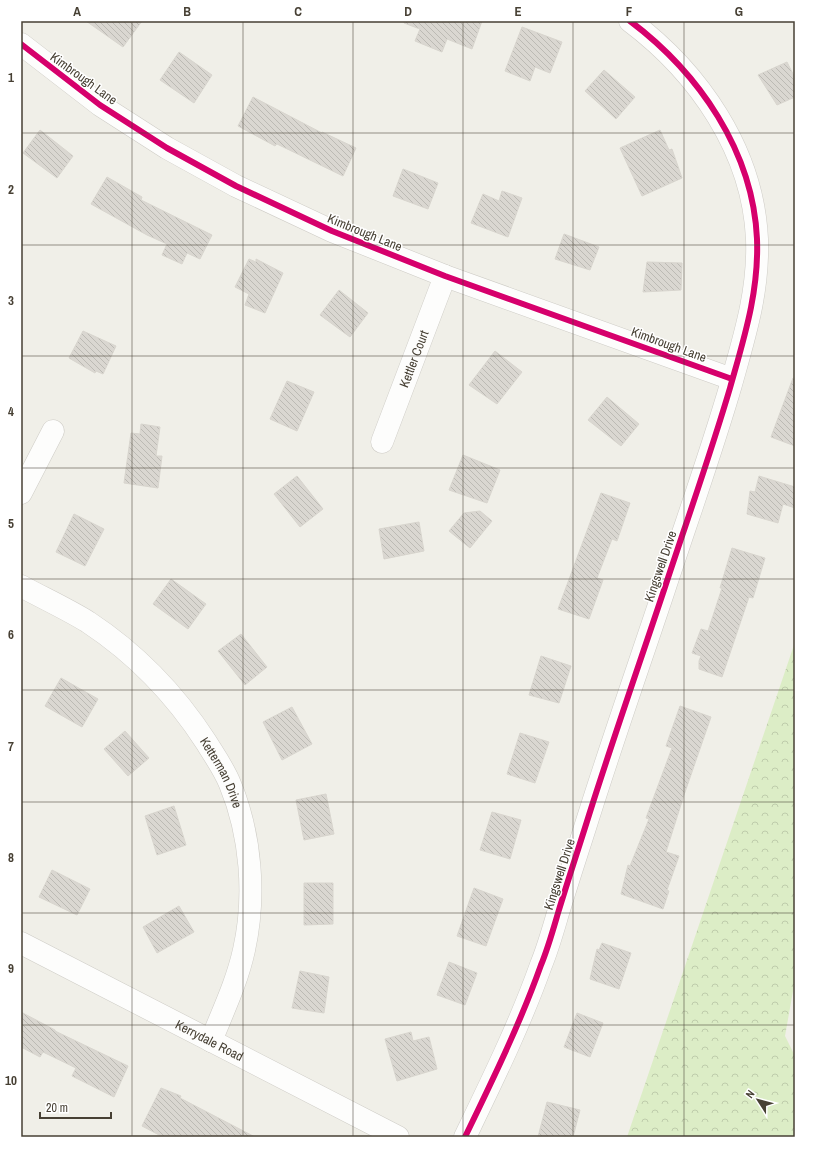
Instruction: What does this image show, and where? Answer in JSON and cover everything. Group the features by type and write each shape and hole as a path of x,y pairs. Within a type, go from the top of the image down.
{"street":[{"name":"Kingswell Drive","path":"465,1137 499,1066 542,964 607,759 716,434 752,308 756,277 757,238 751,199 740,161 724,126 706,99 678,64 646,33 630,21"},
{"name":"Kimbrough Lane","path":"21,44 100,105 174,152 236,186 332,231 445,276 732,379"},
{"name":"Kettler Court","path":"382,442 445,276"},
{"path":"21,493 53,431"},
{"name":"Ketterman Drive","path":"21,586 87,622 125,650 160,682 190,718 230,783 242,822 249,861 250,910 244,950 235,982 211,1041"},
{"name":"Kerrydale Road","path":"21,943 398,1137"}],"green space":[{"path":"795,642 795,980 785,1036 795,1056 795,1137 627,1137"}],"building":[{"path":"86,21 142,21 123,47"},
{"path":"404,21 482,21 472,49 447,39 442,52 415,41 420,29 404,23"},
{"path":"522,27 562,42 550,73 535,67 530,81 505,71"},
{"path":"179,52 212,75 194,103 160,80"},
{"path":"787,62 795,78 795,97 777,105 758,75"},
{"path":"604,70 635,97 616,119 585,91"},
{"path":"253,97 322,133 356,148 343,176 277,144 275,146 238,126"},
{"path":"40,130 73,156 57,178 23,153"},
{"path":"660,130 669,150 672,149 682,178 642,196 620,148"},
{"path":"403,169 438,183 428,209 393,196"},
{"path":"107,177 142,197 141,200 212,235 200,259 187,253 182,264 162,255 167,244 147,235 91,204"},
{"path":"502,191 522,198 508,237 471,223 483,194 499,201"},
{"path":"564,234 599,247 590,270 555,259"},
{"path":"249,259 256,262 256,259 283,273 265,313 245,305 249,294 235,287"},
{"path":"647,262 682,263 681,290 643,292"},
{"path":"339,290 368,313 350,337 320,315"},
{"path":"83,331 116,346 103,374 96,371 95,373 69,358"},
{"path":"495,351 522,372 497,404 469,385"},
{"path":"793,378 795,378 795,446 771,437"},
{"path":"287,381 314,392 297,431 270,419"},
{"path":"607,397 639,424 621,446 588,420"},
{"path":"141,424 160,427 156,456 162,456 158,488 124,483 131,433 140,434"},
{"path":"463,455 500,470 487,503 449,490"},
{"path":"297,476 323,509 300,527 274,494"},
{"path":"759,476 795,487 795,508 783,504 778,523 747,514 750,491 755,492"},
{"path":"601,493 630,503 617,541 612,539 597,578 603,580 589,619 558,609"},
{"path":"480,511 492,521 470,548 449,531 464,513"},
{"path":"74,514 104,529 85,566 56,552"},
{"path":"419,522 424,551 384,559 379,529"},
{"path":"732,548 765,558 753,598 749,597 722,677 699,669 699,661 701,656 692,653 701,629 708,631 722,588 720,588"},
{"path":"171,579 206,604 188,629 153,604"},
{"path":"241,634 267,667 245,685 218,651"},
{"path":"541,656 571,666 559,703 529,695"},
{"path":"61,678 98,699 82,727 45,706"},
{"path":"680,706 711,717 666,852 679,856 667,890 669,891 663,909 621,894 628,865 630,866 649,819 646,818 672,748 666,746"},
{"path":"292,707 312,744 282,760 263,722"},
{"path":"125,731 149,758 128,776 104,749"},
{"path":"520,733 549,742 535,783 507,774"},
{"path":"326,794 334,834 304,840 296,800"},
{"path":"174,806 186,845 157,855 145,816"},
{"path":"492,812 521,820 510,859 480,850"},
{"path":"52,870 90,889 77,915 39,897"},
{"path":"304,883 333,883 333,924 304,925"},
{"path":"474,888 503,899 486,946 457,936"},
{"path":"179,906 194,932 157,953 143,927"},
{"path":"602,943 631,953 619,989 590,979 597,949 599,950"},
{"path":"449,962 477,973 465,1005 437,995"},
{"path":"300,971 329,977 324,1013 292,1008"},
{"path":"21,1012 55,1031 128,1066 114,1097 72,1076 76,1068 43,1052 40,1057 21,1047"},
{"path":"577,1013 603,1023 590,1057 564,1047"},
{"path":"411,1032 413,1041 429,1037 437,1069 397,1081 385,1039"},
{"path":"161,1088 181,1096 180,1098 255,1137 163,1137 142,1126"},
{"path":"547,1102 580,1110 573,1137 538,1137"}],"cycle path":[{"path":"465,1137 515,1031 546,952 607,758 698,489 730,388 750,315 756,278 757,239 753,206 745,175 733,145 718,116 699,90 678,65 655,42 630,21"},
{"path":"21,44 100,105 167,148 236,186 332,231 445,276 732,379"}]}
